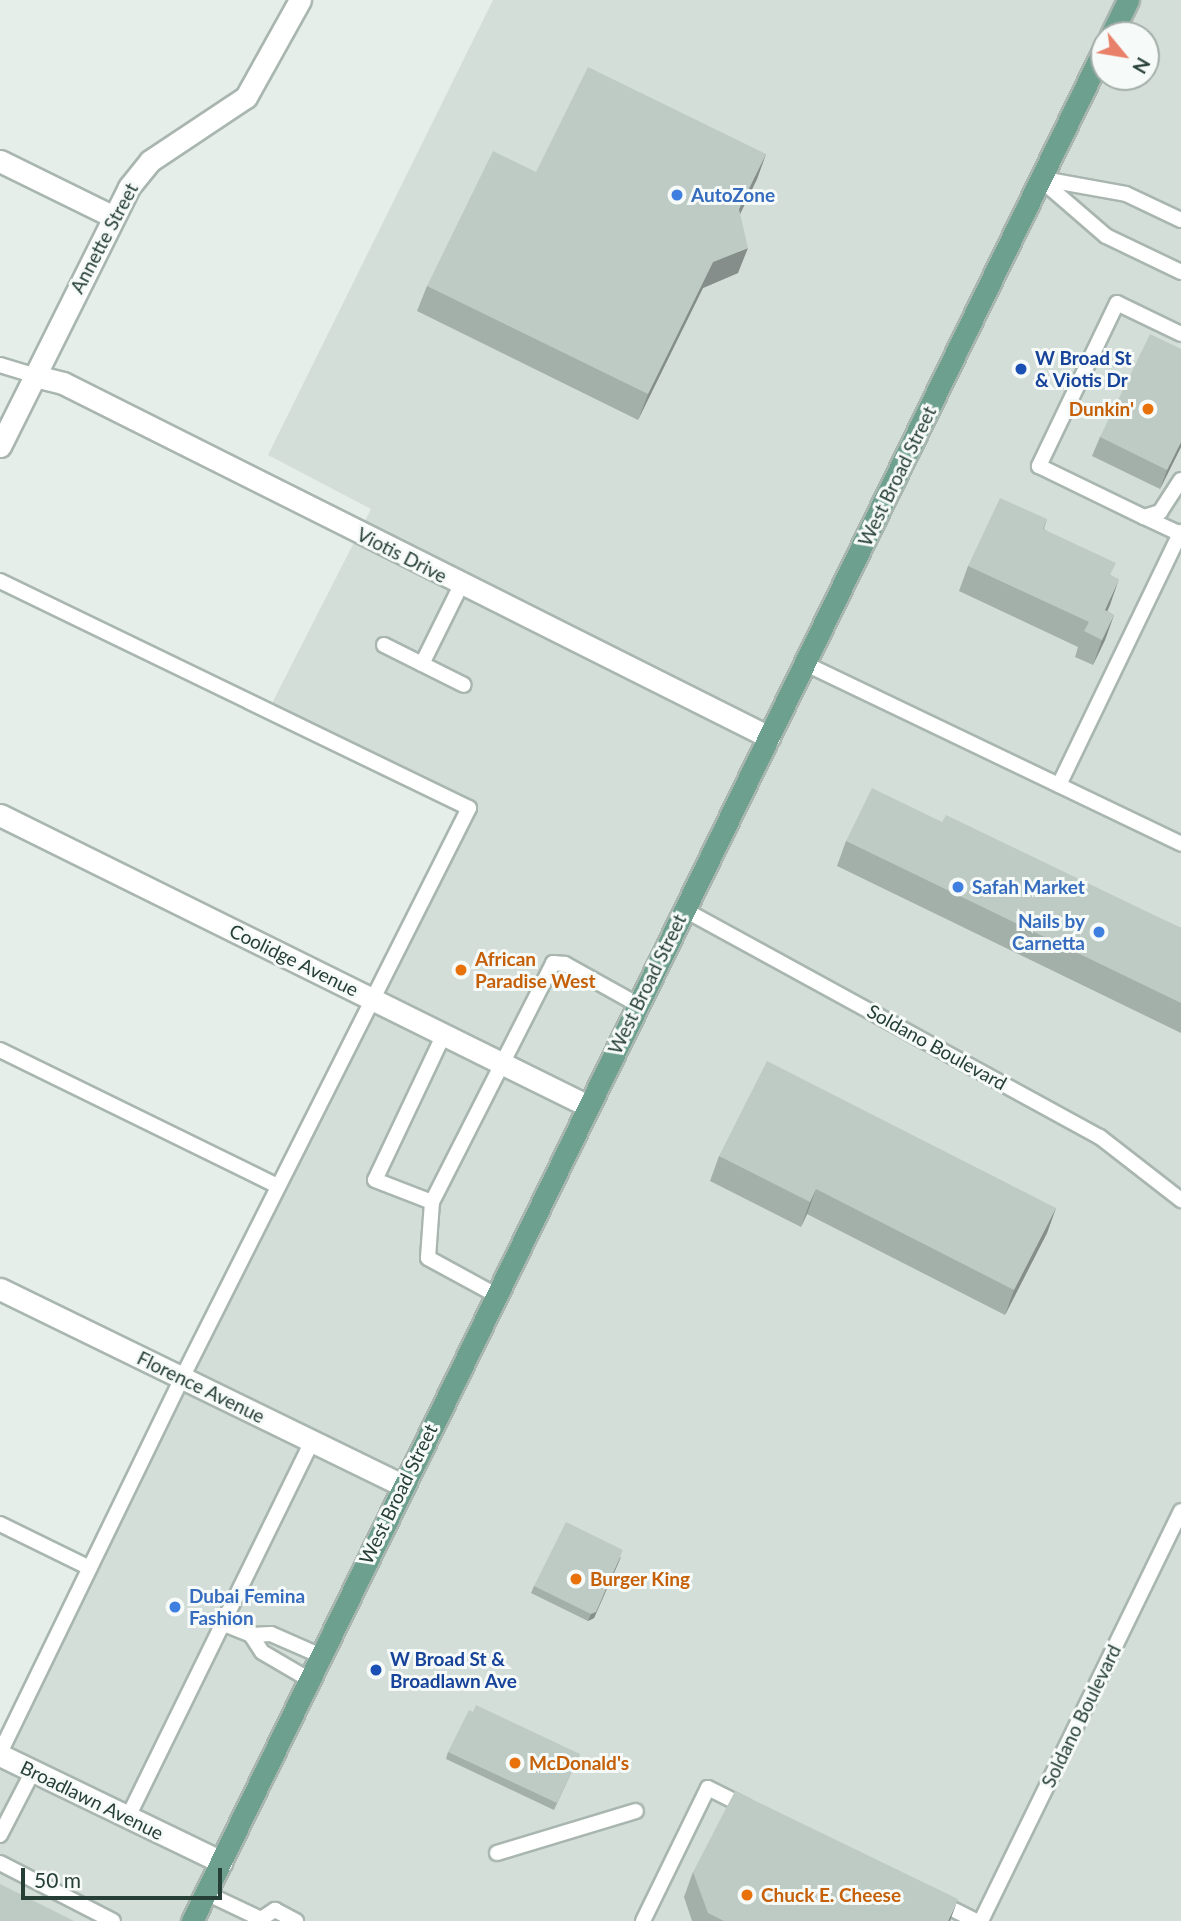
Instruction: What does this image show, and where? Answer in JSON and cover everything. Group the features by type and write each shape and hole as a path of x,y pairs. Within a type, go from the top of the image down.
{"main road":[{"path":"1118,21 1128,0"},
{"name":"West Broad Street","path":"192,1921 494,1294 806,664 1090,77"}],"street":[{"name":"Annette Street","path":"0,446 111,216 150,161 246,97 300,0"},
{"path":"0,161 111,216"},
{"name":"Viotis Drive","path":"35,376 63,383 461,585 769,737"},
{"name":"Coolidge Avenue","path":"0,816 588,1106"},
{"name":"Florence Avenue","path":"0,1289 402,1485"},
{"name":"Broadlawn Avenue","path":"0,1754 221,1862"}],"lane":[{"path":"1040,179 1126,194 1181,220"},
{"path":"1040,179 1106,236 1181,272"},
{"path":"1059,785 1181,533 1039,466 1117,303 1181,334"},
{"path":"0,365 35,376"},
{"path":"1144,517 1160,512 1181,480"},
{"path":"0,581 469,808 182,1378 0,1754"},
{"path":"422,664 461,585"},
{"path":"384,645 464,685"},
{"path":"806,664 1181,844"},
{"name":"Soldano Boulevard","path":"683,909 1100,1137 1181,1200"},
{"path":"494,1294 428,1258 432,1202 500,1062 553,963 565,964 637,1004"},
{"path":"432,1202 375,1180 444,1034"},
{"path":"0,1050 278,1186"},
{"path":"128,1817 312,1441"},
{"name":"Soldano Boulevard","path":"979,1921 1181,1511"},
{"path":"0,1524 90,1568"},
{"path":"224,1623 251,1635 271,1634 319,1655"},
{"path":"251,1635 262,1652 308,1679"},
{"path":"0,1835 33,1771"},
{"path":"643,1921 708,1788 757,1813"},
{"path":"497,1853 636,1811"},
{"path":"0,1863 105,1919"},
{"path":"206,1893 261,1920 275,1910 296,1921"},
{"path":"928,1897 979,1921"}],"shaded area":[{"path":"493,0 1181,0 1181,1921 0,1921 0,1754 465,810 267,713 371,509 268,455"}],"building":[{"path":"588,67 766,154 739,209 748,248 713,262 648,394 427,286 493,151 536,172"},
{"name":"Dunkin'","path":"1150,334 1181,349 1181,442 1167,470 1100,437"},
{"path":"1000,498 1047,519 1043,529 1116,563 1110,575 1119,579 1105,610 1114,615 1102,640 1084,631 1089,622 968,566"},
{"path":"872,788 942,822 946,815 1181,928 1181,1003 846,841"},
{"path":"767,1061 1056,1208 1014,1290 816,1189 810,1202 719,1156"},
{"name":"Burger King","path":"566,1522 623,1550 596,1612 591,1614 534,1586"},
{"name":"McDonald's","path":"476,1705 580,1754 557,1803 448,1752 469,1710 473,1712"},
{"path":"735,1791 958,1899 948,1921 724,1921 708,1913 693,1872"},
{"path":"0,1884 74,1921 0,1921"}],"place":[{"name":"AutoZone","path":"677,195"},
{"name":"W Broad St & Viotis Dr","path":"1021,369"},
{"name":"Dunkin'","path":"1148,409"},
{"name":"Safah Market","path":"958,887"},
{"name":"Nails by Carnetta","path":"1099,932"},
{"name":"African Paradise West","path":"461,970"},
{"name":"Burger King","path":"576,1579"},
{"name":"Dubai Femina Fashion","path":"175,1607"},
{"name":"W Broad St & Broadlawn Ave","path":"376,1670"},
{"name":"McDonald's","path":"515,1763"},
{"name":"Chuck E. Cheese","path":"747,1895"}]}
